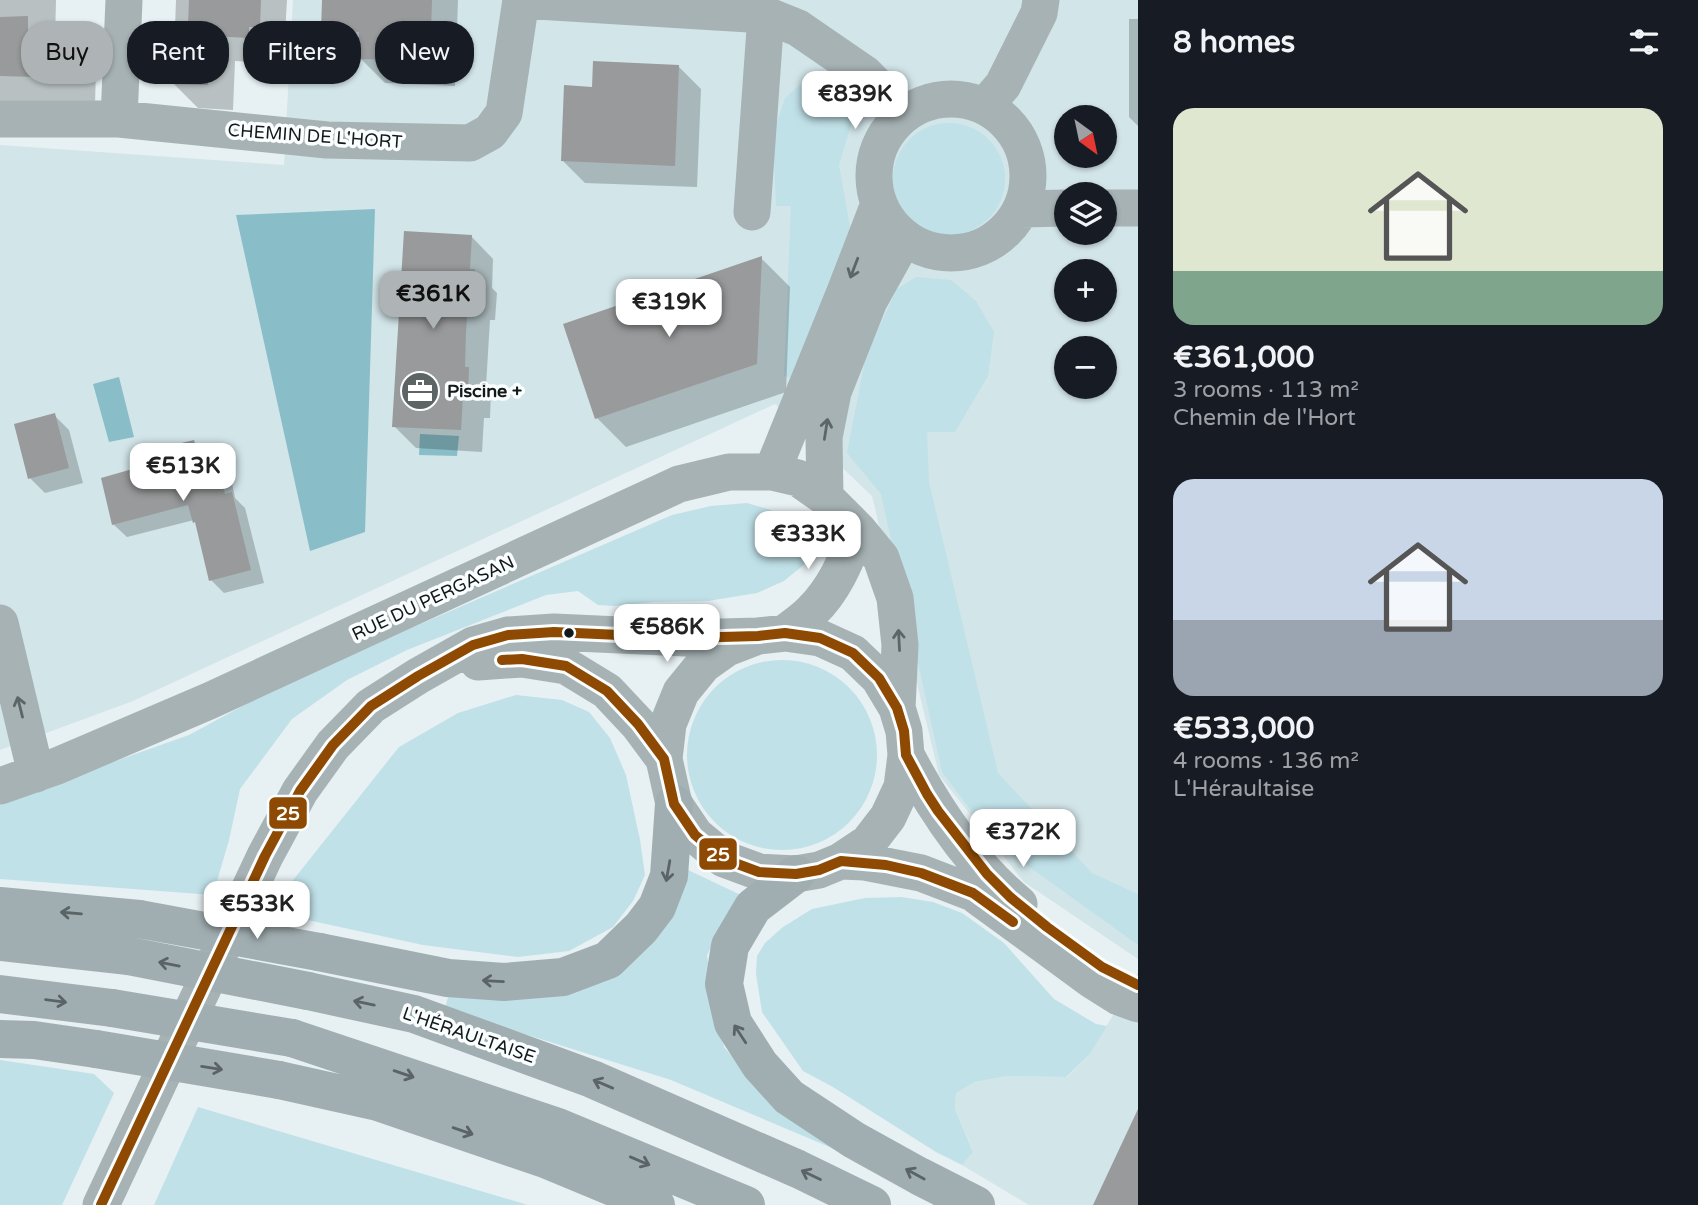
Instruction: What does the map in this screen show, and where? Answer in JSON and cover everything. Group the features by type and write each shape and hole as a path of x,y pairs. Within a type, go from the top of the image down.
{"highway":[{"path":"0,906 139,919 448,978 504,982 563,977 608,960 641,928 657,907 669,876 674,804"},
{"path":"796,874 752,907 730,946 724,984 733,1023 760,1065 789,1097 854,1140 976,1205"},
{"name":"L'HÉRAULTAISE","path":"0,942 129,956 414,1014 592,1079 798,1169 872,1205"},
{"path":"0,994 292,1038 558,1127 746,1205"},
{"path":"0,1039 34,1040 96,1049 279,1080 378,1102 545,1160 656,1205"}],"street":[{"path":"119,119 124,0"},
{"path":"521,0 766,15 798,28 865,74 885,94 901,116"},
{"name":"CHEMIN DE L'HORT","path":"0,119 119,119 327,140 470,143 490,132 504,113 521,0"},
{"path":"985,106 1003,85 1039,13 1041,0"},
{"path":"752,212 766,15"},
{"path":"942,99 963,99 985,106 1009,124 1024,149 1028,179 1021,209 1003,233 978,249 952,254 926,250 904,238 886,219 876,198 873,176 876,154 886,133 901,116 920,105 942,99"},
{"path":"772,471 879,204"},
{"path":"1021,209 1054,208"},
{"path":"1117,208 1138,208"},
{"path":"825,497 824,437 833,392 869,301 904,238"},
{"name":"RUE DU PERGASAN","path":"0,786 36,774 221,696 679,484 729,472 772,471 798,478 825,497 881,558 895,598 900,645 897,708"},
{"path":"101,1205 265,856 300,791 333,745 371,706 472,645 508,635 554,632 685,638 771,635 820,638 853,653 879,678 897,708 904,731 906,755 902,787 888,817 868,843 841,861 819,870 796,874 759,872 724,859 695,835 674,804 664,759 668,724 681,692 703,666 727,648 771,635 811,612 829,591 845,564 858,530"},
{"path":"0,623 36,774"},
{"path":"418,676 475,662 522,659 566,666 607,691 638,724 664,759"},
{"path":"906,755 938,811 981,866 1010,897 1102,967 1138,985"},
{"path":"841,861 865,862 921,873 973,893 1092,980 1119,997 1138,1004"}],"shaded area":[{"path":"293,0 1138,0 1138,959 1024,882 939,775 872,496 775,404 133,701 0,750 0,145 284,165 288,84 361,84 361,21 292,21"},
{"path":"808,78 851,93 854,115 839,165 850,227 797,379 784,376 791,206 776,206 773,135 785,98"},
{"path":"949,123 970,127 989,139 1001,158 1005,179 1001,200 989,219 970,231 949,235 928,231 909,219 897,200 893,179 897,158 909,139 928,127"},
{"path":"375,209 365,532 310,551 236,215"},
{"path":"916,277 951,280 976,301 994,332 988,376 955,432 927,432 929,482 998,773 1092,873 1138,894 1138,945 996,843 942,772 881,494 847,453 866,355 897,289"},
{"path":"119,377 134,437 109,442 93,384"},
{"path":"420,434 459,436 457,456 419,455"},
{"path":"747,503 771,510 791,526 802,541 806,563 784,581 757,593 708,601 614,606 598,605 578,591 546,595 407,650 347,680 292,719 240,789 213,895 0,879 0,802 189,735 265,694 672,515 711,506"},
{"path":"782,660 818,668 835,676 849,688 861,702 869,719 877,755 869,791 861,808 849,822 835,834 818,842 782,850 746,842 729,834 715,822 703,808 695,791 687,755 695,719 703,702 715,688 729,676 746,668"},
{"path":"516,695 562,700 589,712 610,738 626,775 645,875 633,901 613,927 569,951 518,957 423,945 280,914 286,889 399,747 458,713"},
{"path":"688,870 745,897 721,928 707,955 724,1047 764,1094 865,1162 671,1080 445,1009 449,993 543,992"},
{"path":"901,897 933,902 962,913 1004,943 1054,999 1096,1024 1107,1026 1090,1054 1066,1077 1007,1076 975,1082 956,1093 955,1109 973,1152 962,1165 803,1071 762,1012 756,974 757,956 765,943 783,927 812,909 865,898"},
{"path":"1138,973 1138,1205 1029,1205 962,1165 973,1151 955,1109 956,1093 975,1082 1007,1076 1067,1077 1090,1054"},
{"path":"0,1060 94,1074 114,1093 62,1205 0,1205"},
{"path":"198,1107 528,1205 154,1205"}],"building":[{"path":"189,0 261,0 260,21 243,21 243,38 229,37 229,21 188,21"},
{"path":"322,0 432,0 431,21 375,21 375,59 361,59 361,21 321,21"},
{"path":"28,16 28,21 21,21 21,77 0,76 0,17"},
{"path":"593,61 679,65 675,166 561,161 564,85 592,87"},
{"path":"404,231 472,235 470,269 475,269 473,298 468,298 466,333 468,396 463,396 461,430 392,427"},
{"path":"762,256 757,364 595,419 563,324"},
{"path":"55,413 69,468 28,479 14,424"},
{"path":"194,440 201,467 218,463 225,494 232,492 251,570 209,581 195,522 193,523 188,505 112,525 101,478 150,464 148,451"},
{"path":"1138,1109 1138,1205 1093,1205"}],"transit line":[{"name":"25","path":"101,1205 265,856 300,791 333,745 371,706 473,645 508,635 554,632 685,638 785,633 820,638 853,653 879,678 897,708 904,731 906,755 927,794 987,874 1047,927 1102,967 1138,985"},
{"name":"25","path":"502,660 522,659 566,666 607,691 638,724 664,759 674,804 695,835 724,859 759,872 796,874 819,870 841,861 886,865 921,873 973,893 1013,922"}],"place":[{"name":"Piscine +","path":"420,391"}]}
